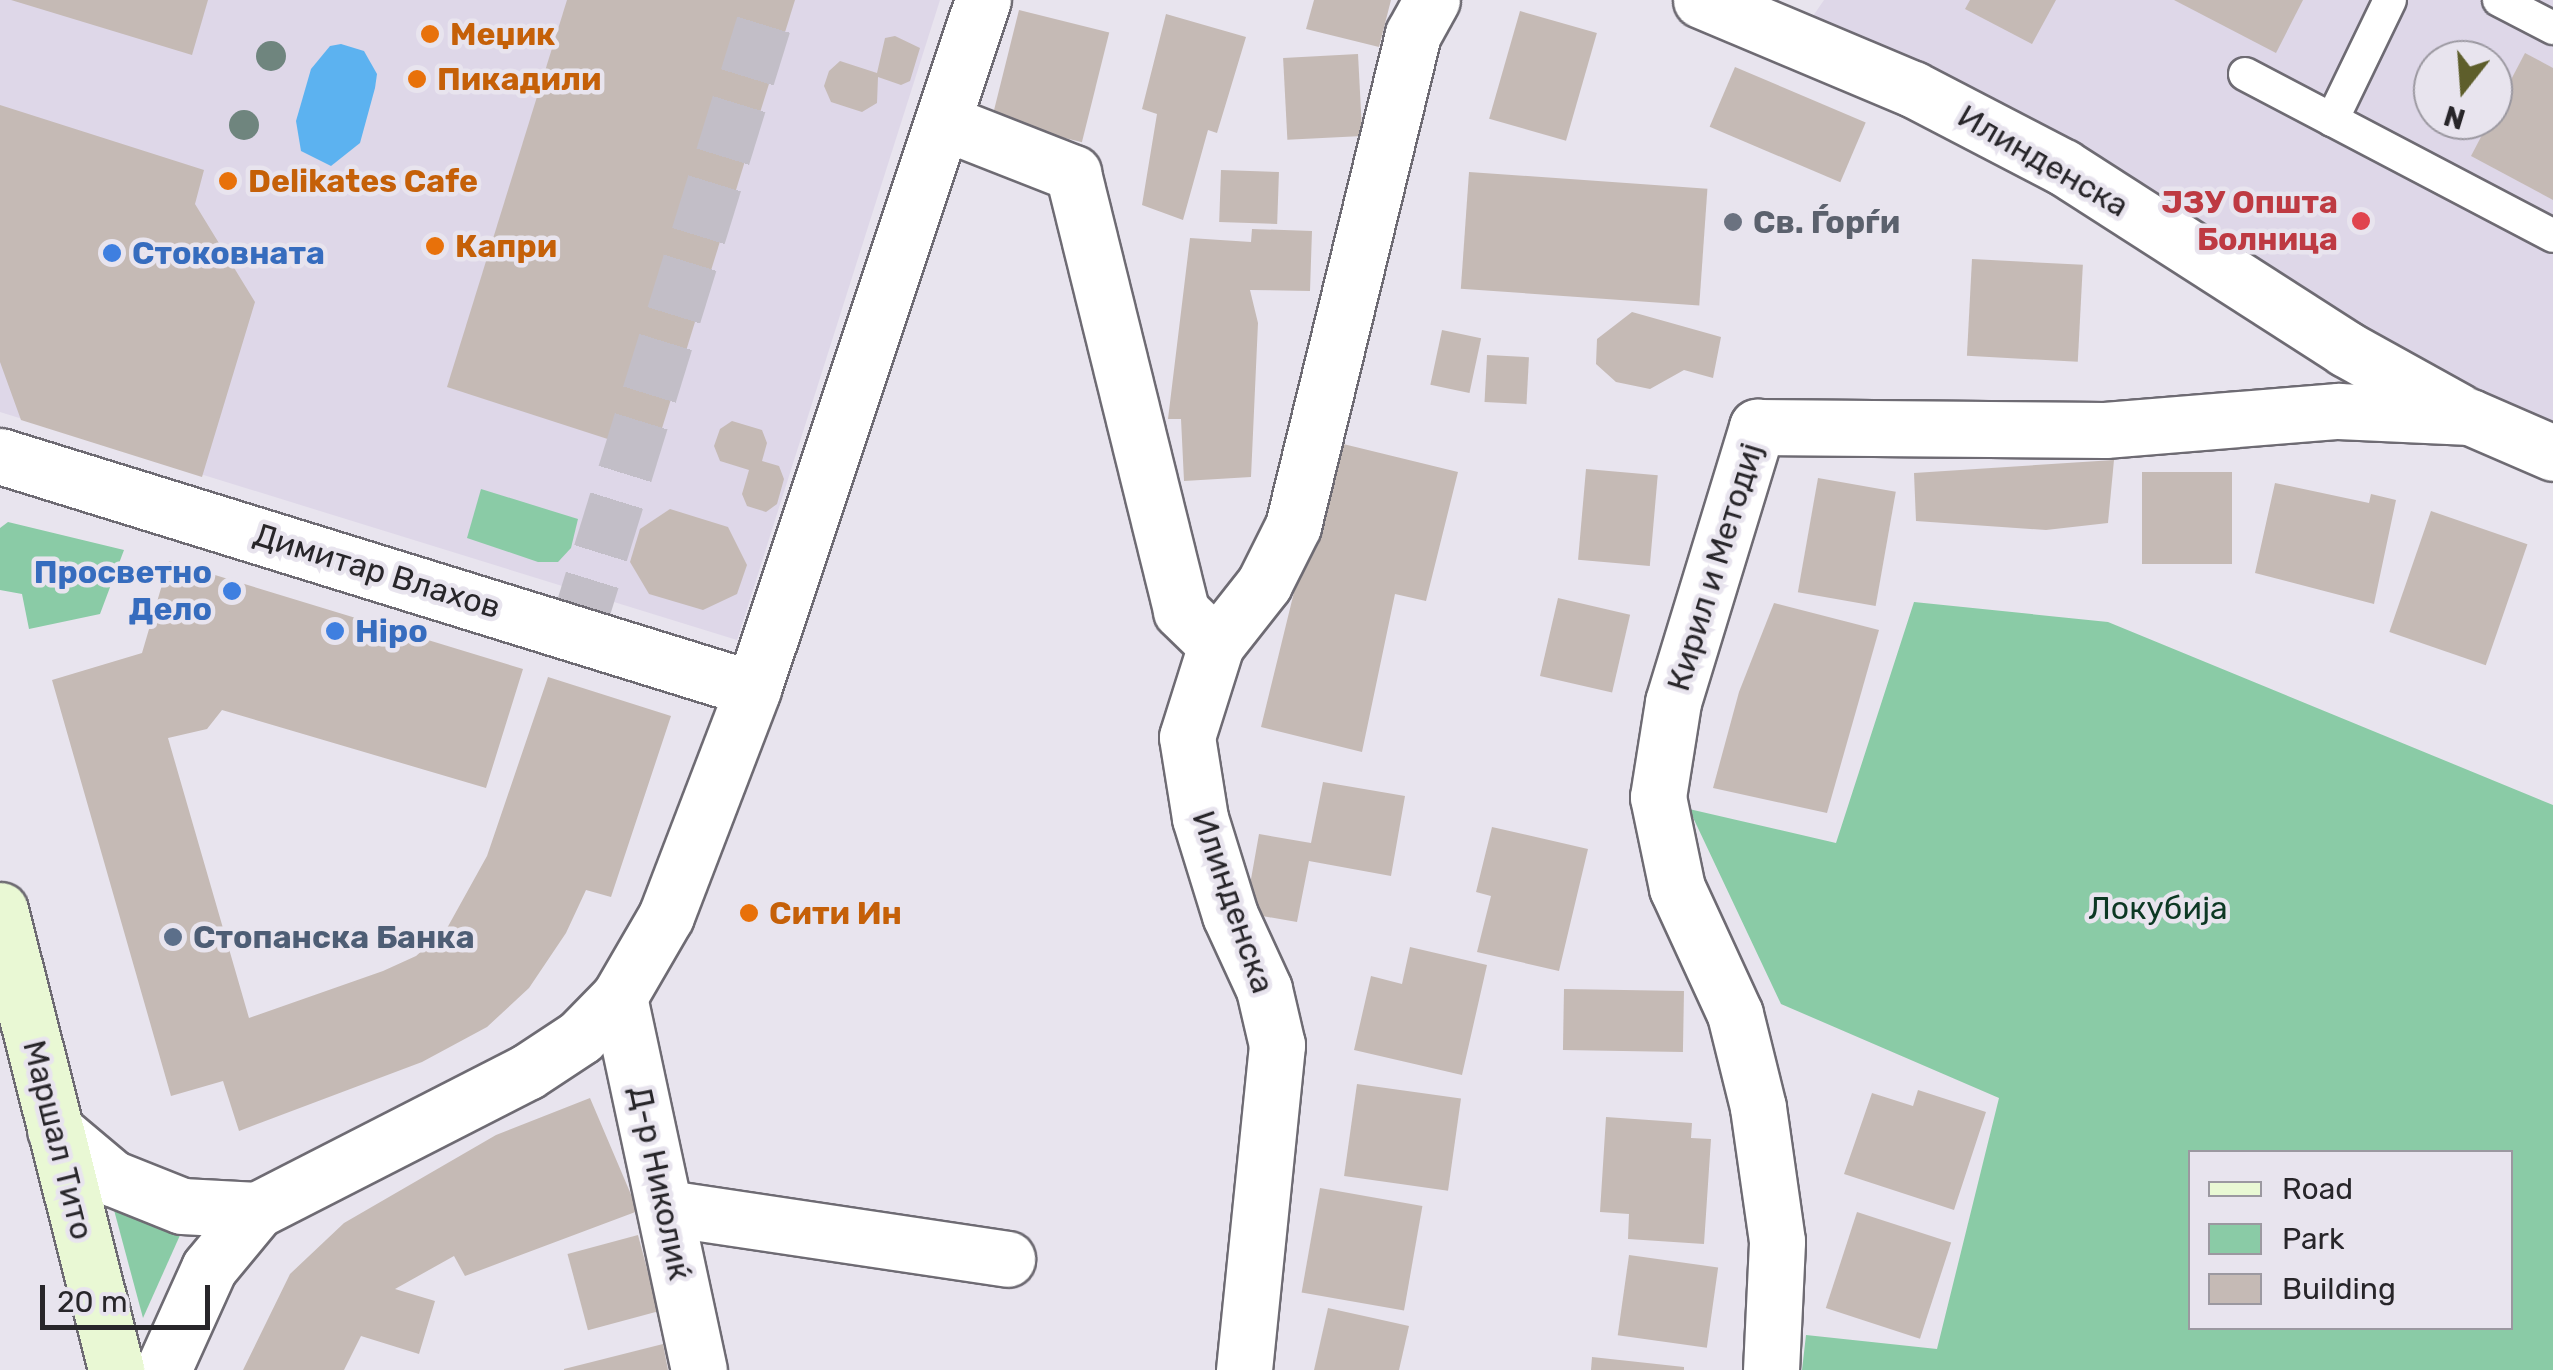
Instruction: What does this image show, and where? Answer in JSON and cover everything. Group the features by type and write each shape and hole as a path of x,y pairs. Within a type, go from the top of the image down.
{"street":[{"path":"162,1370 209,1268 256,1210 527,1072 580,1036 619,997 666,916 753,689 983,0"},
{"name":"Илинденска","path":"1244,1370 1277,1046 1264,989 1230,915 1205,834 1186,738 1216,645 1264,584 1293,526 1413,34 1432,0"},
{"name":"Илинденска","path":"1700,0 1913,89 2063,167 2346,350 2470,417"},
{"path":"942,122 1073,174 1181,611 1216,645"},
{"name":"Кирил и Методиј","path":"1771,1370 1777,1241 1758,1107 1735,1014 1677,888 1658,797 1674,702 1758,427 2106,430 2338,412 2470,417 2553,453"},
{"name":"Димитар Влахов","path":"0,456 753,689"},
{"name":"Маршал Тито","path":"0,910 116,1370"},
{"name":"Д-р Николиќ","path":"619,997 699,1370"},
{"path":"55,1130 112,1178 182,1206 256,1210"},
{"path":"667,1208 1007,1259"}],"lane":[{"path":"2332,120 2390,0"},
{"path":"2499,0 2553,28"},
{"path":"2245,74 2553,236"}],"shaded area":[{"path":"0,0 940,0 737,640 0,412"},
{"name":"ЈЗУ Општа Болница","path":"1824,0 2553,0 2553,449 1811,19"}],"green space":[{"path":"481,489 578,519 571,548 558,562 538,562 467,538"},
{"path":"8,522 124,550 100,614 29,629 22,594 0,590 0,528"},
{"name":"Локубија","path":"1914,602 2108,622 2553,805 2553,1370 1802,1370 1806,1335 1937,1349 1999,1098 1781,1004 1689,809 1836,843"},
{"path":"114,1210 181,1233 143,1318"}],"water":[{"path":"341,44 364,51 377,74 360,143 331,166 301,151 296,121 311,69 330,46"}],"building":[{"path":"11,0 208,0 192,55"},
{"path":"567,0 795,0 654,454 447,387"},
{"path":"1314,0 1391,0 1379,47 1306,29"},
{"path":"1970,0 2056,0 2032,44 1965,9"},
{"path":"2174,0 2303,0 2276,53"},
{"path":"1019,10 1109,32 1082,142 992,120"},
{"path":"1520,11 1597,33 1566,141 1489,119"},
{"path":"1166,14 1246,37 1217,133 1208,130 1183,220 1142,205 1157,114 1142,109"},
{"path":"895,36 920,48 910,81 901,85 878,77 877,103 862,112 831,102 824,86 829,71 840,61 877,73 885,38"},
{"path":"2525,53 2553,68 2553,200 2471,156 2479,140 2513,140 2513,76"},
{"path":"1358,54 1362,136 1287,140 1283,58"},
{"path":"1735,67 1866,122 1840,182 1710,127"},
{"name":"Стоковната","path":"0,105 204,170 195,204 255,302 202,477 21,420 0,362"},
{"path":"1221,170 1279,172 1277,224 1219,222"},
{"path":"1469,172 1707,189 1699,305 1461,289"},
{"path":"1252,229 1312,231 1310,291 1250,290 1258,323 1251,477 1184,481 1181,419 1168,419 1190,238 1251,242"},
{"path":"1972,259 2083,265 2078,362 1967,356"},
{"path":"1632,312 1721,337 1713,378 1684,370 1650,389 1616,382 1596,364 1597,339"},
{"path":"1442,330 1481,338 1469,393 1430,385"},
{"path":"1487,355 1529,357 1526,404 1485,402"},
{"path":"732,421 762,430 767,443 762,461 779,466 784,479 777,504 766,512 747,506 742,494 749,470 720,461 714,446 720,429"},
{"path":"1331,441 1458,472 1426,601 1395,594 1362,752 1261,727"},
{"path":"2114,460 2108,523 2046,530 1916,521 1914,473"},
{"path":"1586,469 1658,475 1650,566 1578,560"},
{"path":"2142,472 2232,472 2232,564 2142,564"},
{"path":"1818,478 1896,492 1876,606 1798,592"},
{"path":"2275,483 2369,503 2371,494 2396,500 2374,604 2255,573"},
{"path":"670,509 728,527 747,565 737,594 703,610 649,594 630,562 640,529"},
{"path":"2431,511 2527,544 2486,665 2389,632"},
{"path":"169,561 523,669 486,788 222,710 207,729 168,738 249,1018 383,971 416,956 446,930 487,856 548,677 671,716 611,897 586,890 566,933 529,988 487,1027 422,1062 239,1131 223,1081 171,1096 52,680 142,653"},
{"path":"1558,598 1630,615 1612,693 1540,676"},
{"path":"1774,603 1879,630 1827,813 1713,788 1739,692"},
{"path":"1323,782 1405,796 1391,876 1309,861 1297,922 1245,913 1259,834 1311,843"},
{"path":"1492,827 1588,849 1559,971 1477,952 1491,896 1476,892"},
{"path":"1410,947 1487,965 1462,1075 1354,1050 1371,976 1402,984"},
{"path":"1564,989 1684,991 1683,1052 1563,1050"},
{"path":"1357,1084 1461,1099 1448,1191 1344,1176"},
{"path":"1918,1090 1986,1112 1954,1210 1844,1174 1872,1093 1913,1106"},
{"path":"590,1098 638,1211 465,1276 454,1256 395,1289 435,1301 419,1354 361,1336 344,1370 243,1370 290,1274 344,1223 496,1135"},
{"path":"1606,1117 1692,1123 1691,1138 1711,1139 1704,1244 1628,1239 1629,1214 1600,1212"},
{"path":"1320,1188 1422,1206 1404,1310 1302,1292"},
{"path":"1857,1212 1951,1243 1920,1339 1826,1308"},
{"path":"638,1235 658,1311 588,1330 567,1254"},
{"path":"1629,1255 1718,1268 1707,1348 1618,1335"},
{"path":"1328,1308 1409,1326 1399,1370 1314,1370"},
{"path":"663,1344 668,1370 564,1370 564,1369"},
{"path":"1592,1357 1684,1367 1684,1370 1591,1370"}],"tunnel":[{"path":"576,632 771,0"}],"place":[{"name":"Меџик","path":"430,34"},
{"name":"Пикадили","path":"417,79"},
{"name":"Delikates Cafe","path":"228,181"},
{"name":"ЈЗУ Општа Болница","path":"2361,221"},
{"name":"Св. Ѓорѓи","path":"1733,222"},
{"name":"Капри","path":"435,246"},
{"name":"Стоковната","path":"112,253"},
{"name":"Просветно Дело","path":"232,591"},
{"name":"Hipo","path":"335,631"},
{"name":"Сити Ин","path":"749,913"},
{"name":"Стопанска Банка","path":"173,937"}]}
